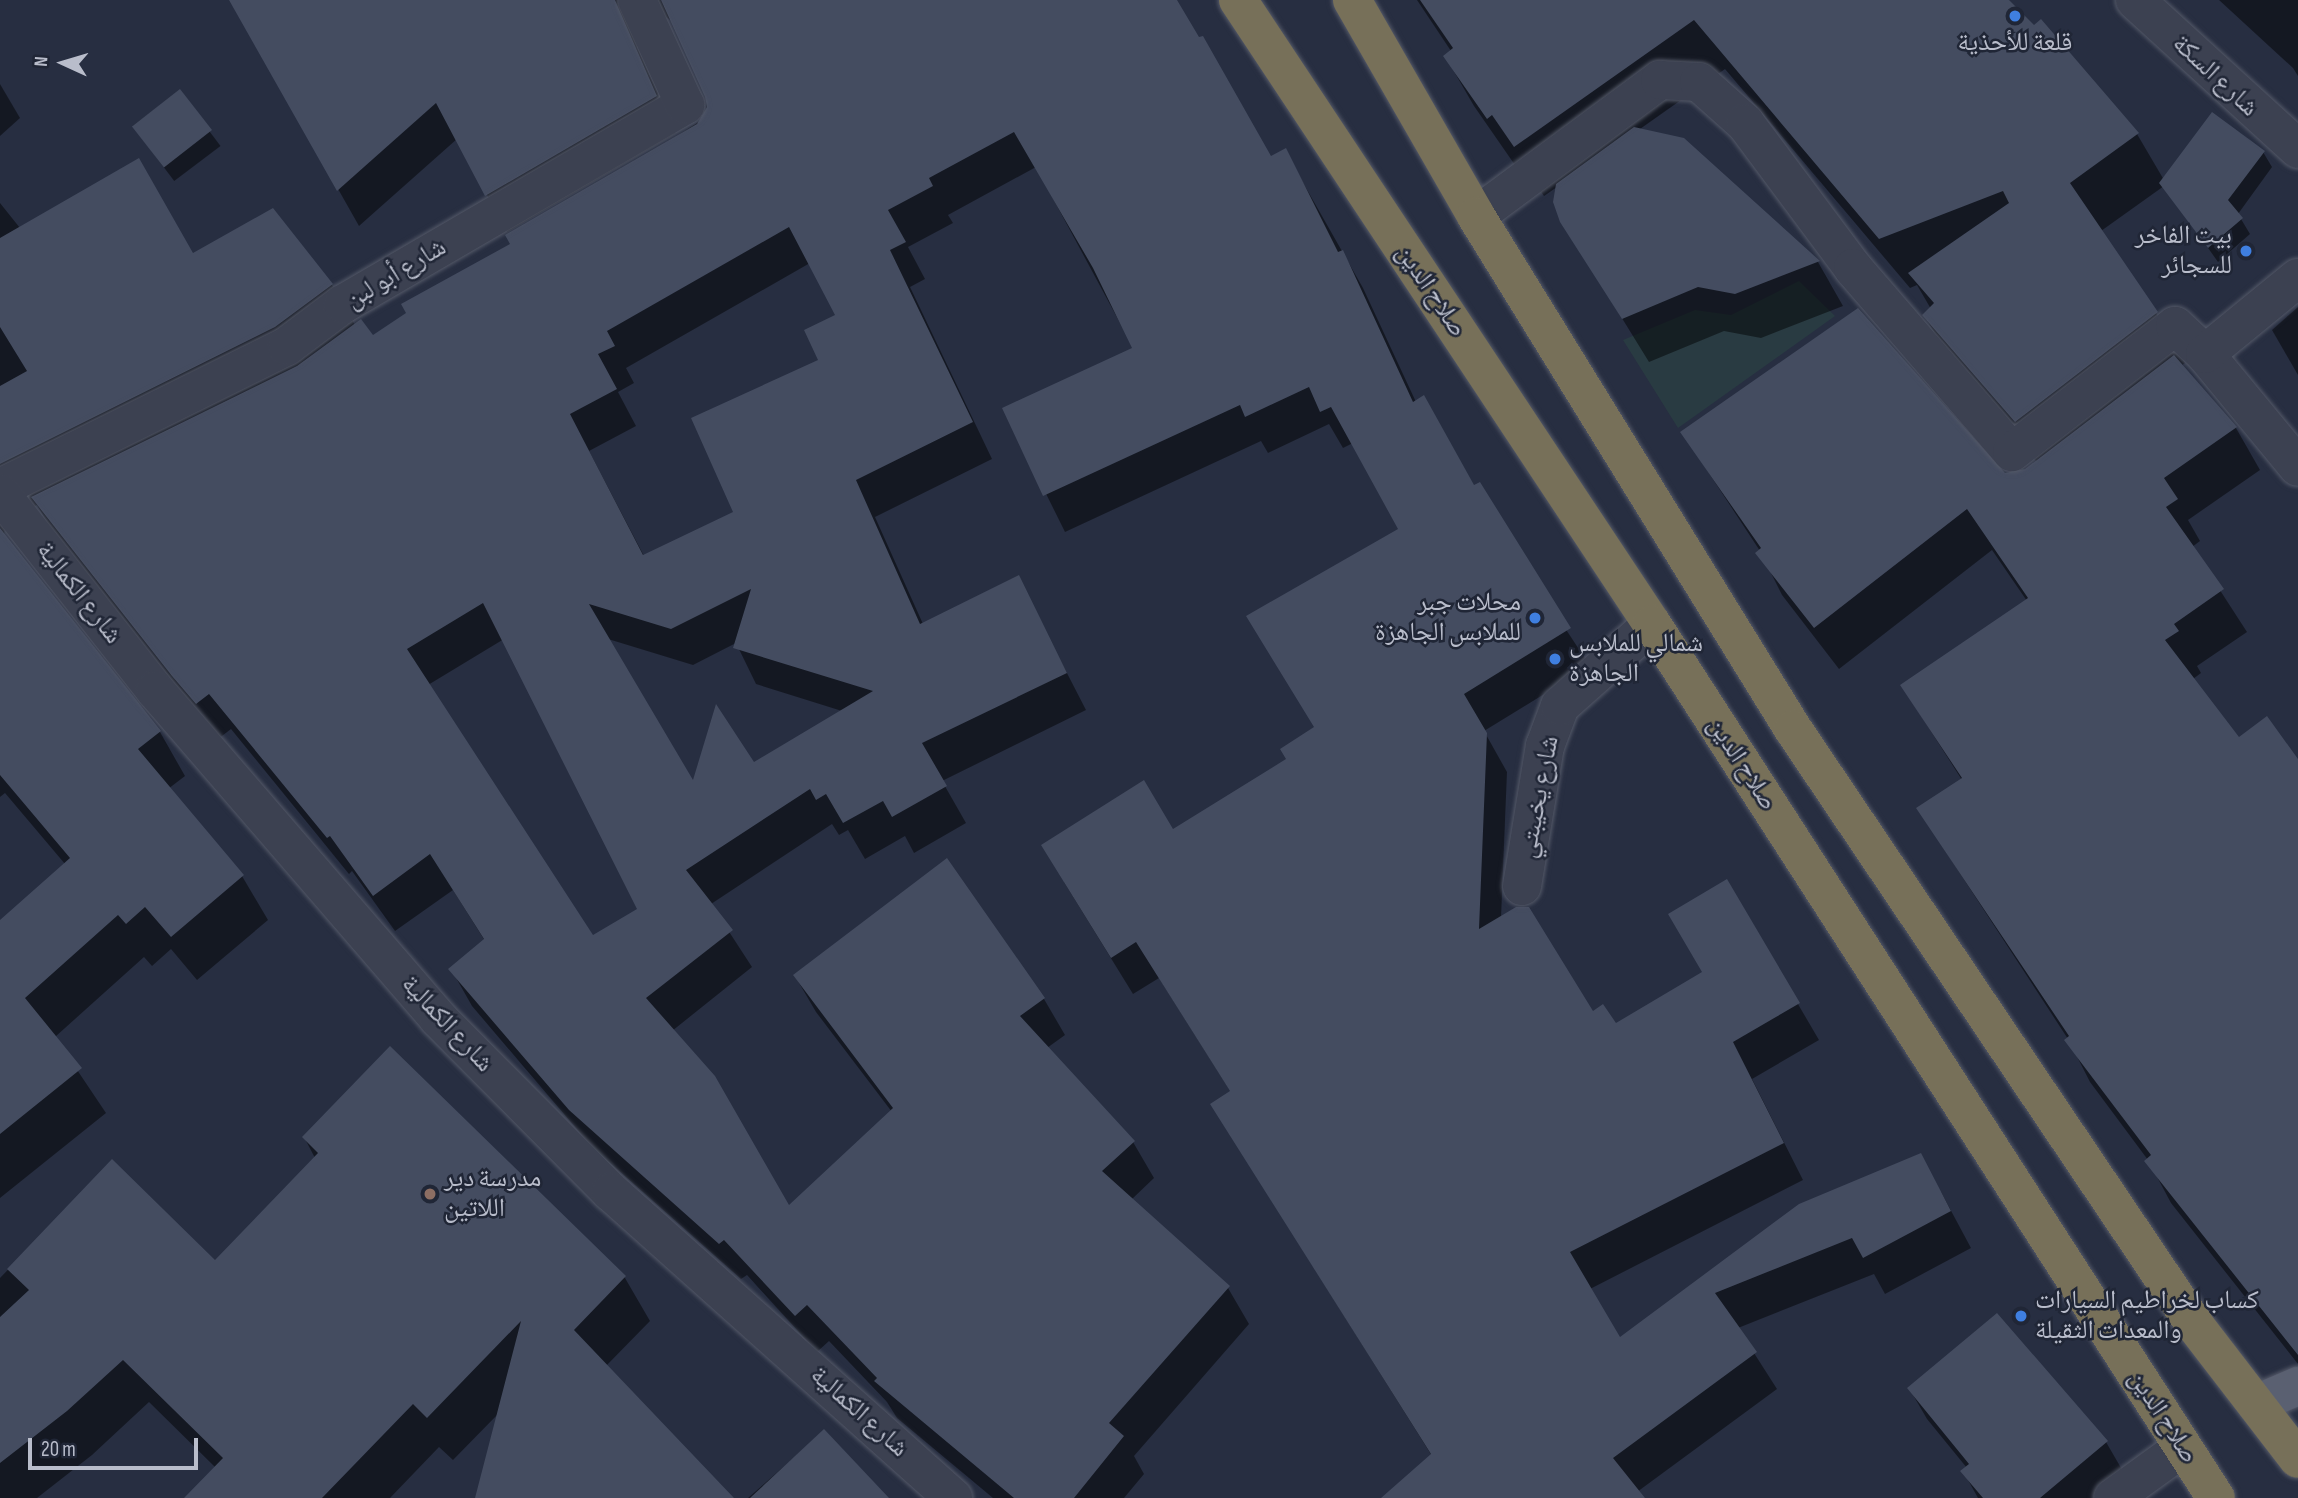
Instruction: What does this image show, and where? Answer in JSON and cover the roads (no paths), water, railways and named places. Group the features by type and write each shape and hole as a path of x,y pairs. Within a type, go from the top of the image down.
{"highway":[{"name":"صلاح الدين","path":"1238,0 1653,624 2216,1498"},
{"path":"1352,0 1476,216 1793,729 2194,1324 2297,1454"}],"main road":[{"path":"2256,1404 2298,1386"}],"street":[{"name":"شارع أبو لبن","path":"0,488 287,346 343,304 685,105 637,0"},
{"name":"شارع السكة","path":"2135,0 2298,149"},
{"path":"1476,216 1660,80 1699,82 1745,123 1853,268 2012,452 2175,326 2206,354 2298,467"},
{"path":"2206,354 2298,278"},
{"name":"شارع الكمالية","path":"0,493 155,690 438,1018 611,1192 953,1498"},
{"name":"شارع يخيبتي","path":"1521,886 1545,746 1560,706 1653,624"},
{"path":"2113,1498 2182,1448"}],"place":[{"name":"قلعة للأحذية","path":"2015,16"},
{"name":"بيت الفاخر للسجائر","path":"2246,251"},
{"name":"محلات جبر للملابس الجاهزة","path":"1535,618"},
{"name":"شمالي للملابس الجاهزة","path":"1555,659"},
{"name":"مدرسة دير اللاتين","path":"430,1194"},
{"name":"كساب لخراطيم السيارات والمعدات الثقيلة","path":"2021,1316"}]}
